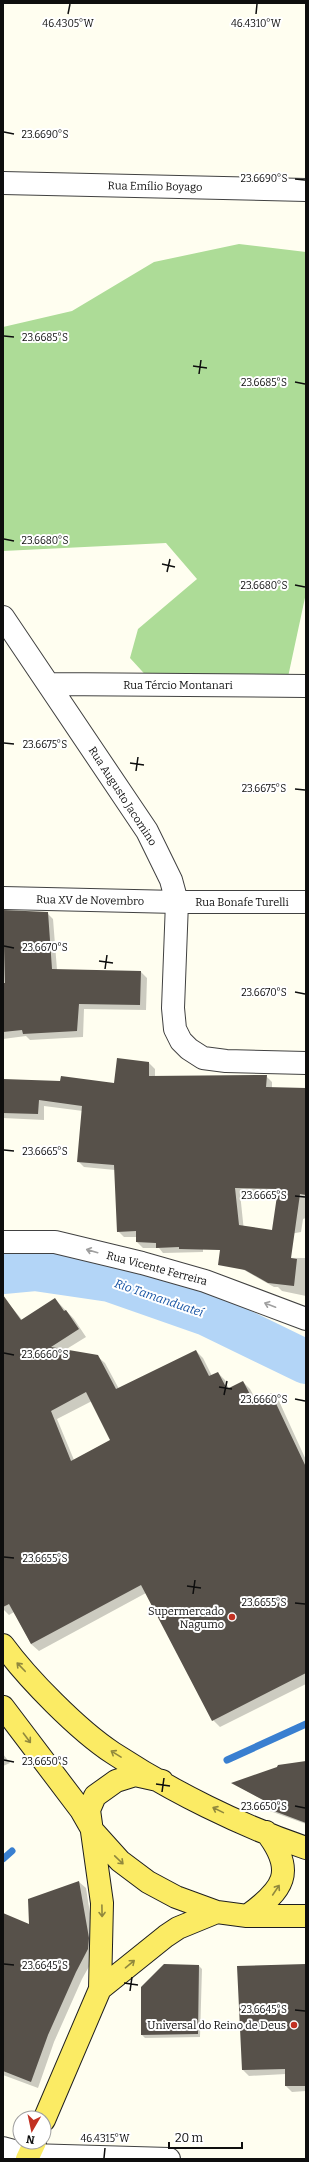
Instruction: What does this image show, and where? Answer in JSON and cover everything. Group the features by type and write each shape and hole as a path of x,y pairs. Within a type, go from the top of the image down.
{"main road":[{"path":"3,1645 14,1660 68,1716 112,1752 207,1805 266,1832 306,1848"},
{"path":"3,1707 81,1810 93,1831 120,1861 148,1882 176,1897 217,1912 247,1916 306,1916"},
{"path":"48,2110 100,1988 102,1903 89,1810 96,1796 102,1789 116,1782 135,1776 162,1781"},
{"path":"247,1916 275,1893 282,1881 284,1871 276,1845 266,1832"},
{"path":"100,1988 154,1944 172,1932 217,1912"}],"street":[{"name":"Rua Emílio Boyago","path":"3,183 306,190"},
{"name":"Rua Augusto Jacomino","path":"3,617 50,684 147,830 171,880 177,902 173,1008 175,1029 180,1041 203,1058 226,1061 306,1063"},
{"name":"Rua Tércio Montanari","path":"50,684 306,685"},
{"name":"Rua XV de Novembro","path":"3,898 177,902"},
{"name":"Rua Bonafe Turelli","path":"177,902 306,902"},
{"name":"Rua Vicente Ferreira","path":"3,1242 55,1242 142,1263 205,1281 306,1319"},
{"path":"3,2148 30,2152 169,2159"}],"green space":[{"path":"239,244 306,252 306,593 288,677 152,682 130,658 138,629 197,579 166,543 3,551 3,327 72,311 154,262"}],"building":[{"path":"3,910 48,912 52,969 141,971 140,1005 79,1004 77,1031 23,1034 22,1030 3,1032 3,983 5,983"},
{"path":"117,1058 149,1062 149,1076 267,1075 266,1087 306,1088 306,1195 300,1194 291,1258 297,1259 294,1286 268,1283 245,1270 218,1265 220,1250 179,1249 179,1247 156,1248 156,1243 136,1242 136,1231 117,1232 114,1165 77,1162 82,1106 39,1100 38,1114 3,1113 3,1079 60,1081 61,1076 114,1083","holes":["235,1188 278,1189 272,1230 239,1225"]},
{"path":"3,1295 21,1320 55,1298 64,1311 66,1310 79,1329 51,1347 98,1355 116,1389 196,1350 209,1376 218,1372 227,1389 243,1381 254,1402 271,1393 306,1467 306,1673 212,1721 141,1585 31,1644 9,1604 3,1607","holes":["86,1392 110,1440 71,1461 51,1411"]},
{"path":"306,1761 306,1823 266,1808 267,1802 231,1783 277,1767 278,1765"},
{"path":"79,1881 89,1938 88,1949 48,2035 31,2082 3,2071 3,1913 29,1924 28,1899"},
{"path":"164,1964 199,1965 198,2034 141,2035 141,1987"},
{"path":"306,1964 306,2086 285,2086 285,2069 242,2070 237,1966"}],"waterway":[{"name":"Rio Tamanduateí","path":"3,1272 35,1269 110,1280 207,1314 306,1362"},
{"path":"227,1760 306,1724"},
{"path":"3,1859 12,1851"}],"place":[{"name":"Supermercado Nagumo","path":"232,1617"},
{"name":"Universal do Reino de Deus","path":"294,2025"}]}
